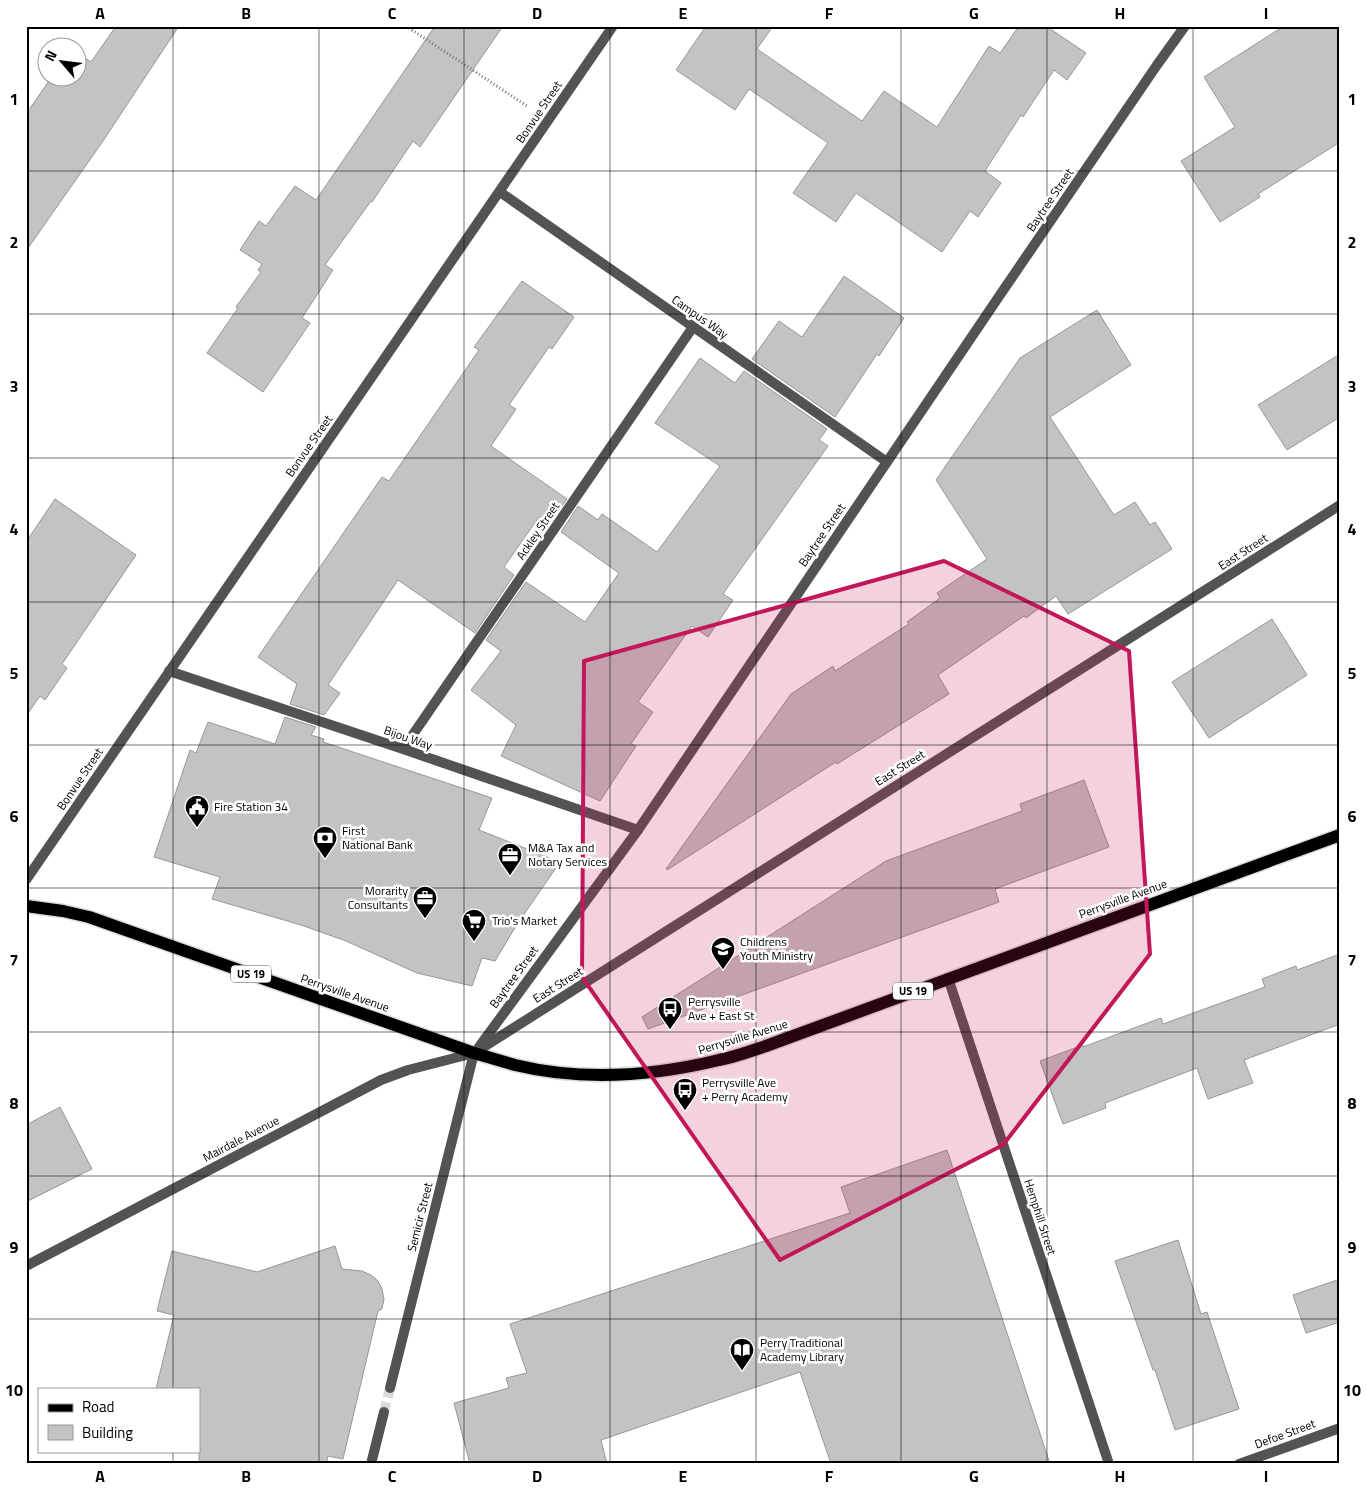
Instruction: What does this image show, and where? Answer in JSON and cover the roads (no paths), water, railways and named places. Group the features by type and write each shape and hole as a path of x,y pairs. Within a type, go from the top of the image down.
{"main road":[{"name":"Perrysville Avenue","path":"26,906 63,911 89,918 474,1053 516,1065 561,1072 600,1074 642,1073 684,1068 721,1060 766,1046 1340,835"}],"street":[{"name":"Bonvue Street","path":"26,880 613,26"},
{"name":"Baytree Street","path":"474,1053 638,830 1185,26"},
{"name":"Campus Way","path":"500,192 887,462"},
{"name":"Ackley Street","path":"403,750 693,327"},
{"name":"East Street","path":"474,1053 1340,505"},
{"name":"Bijou Way","path":"169,671 638,830"},
{"name":"Hemphill Street","path":"948,978 1109,1464"},
{"name":"Mairdale Avenue","path":"26,1266 381,1080 408,1070 474,1053"},
{"name":"Semicir Street","path":"390,1388 474,1053"},
{"path":"371,1464 384,1412"},
{"name":"Defoe Street","path":"1239,1464 1340,1428"}],"tunnel":[{"path":"384,1412 390,1388"}],"place":[{"name":"Fire Station 34","path":"197,828"},
{"name":"First National Bank","path":"325,859"},
{"name":"M&A Tax and Notary Services","path":"510,876"},
{"name":"Morarity Consultants","path":"425,919"},
{"name":"Trio's Market","path":"474,942"},
{"name":"Childrens Youth Ministry","path":"723,970"},
{"name":"Perrysville Ave + East St","path":"670,1030"},
{"name":"Perrysville Ave + Perry Academy","path":"685,1111"},
{"name":"Perry Traditional Academy Library","path":"742,1371"}]}
